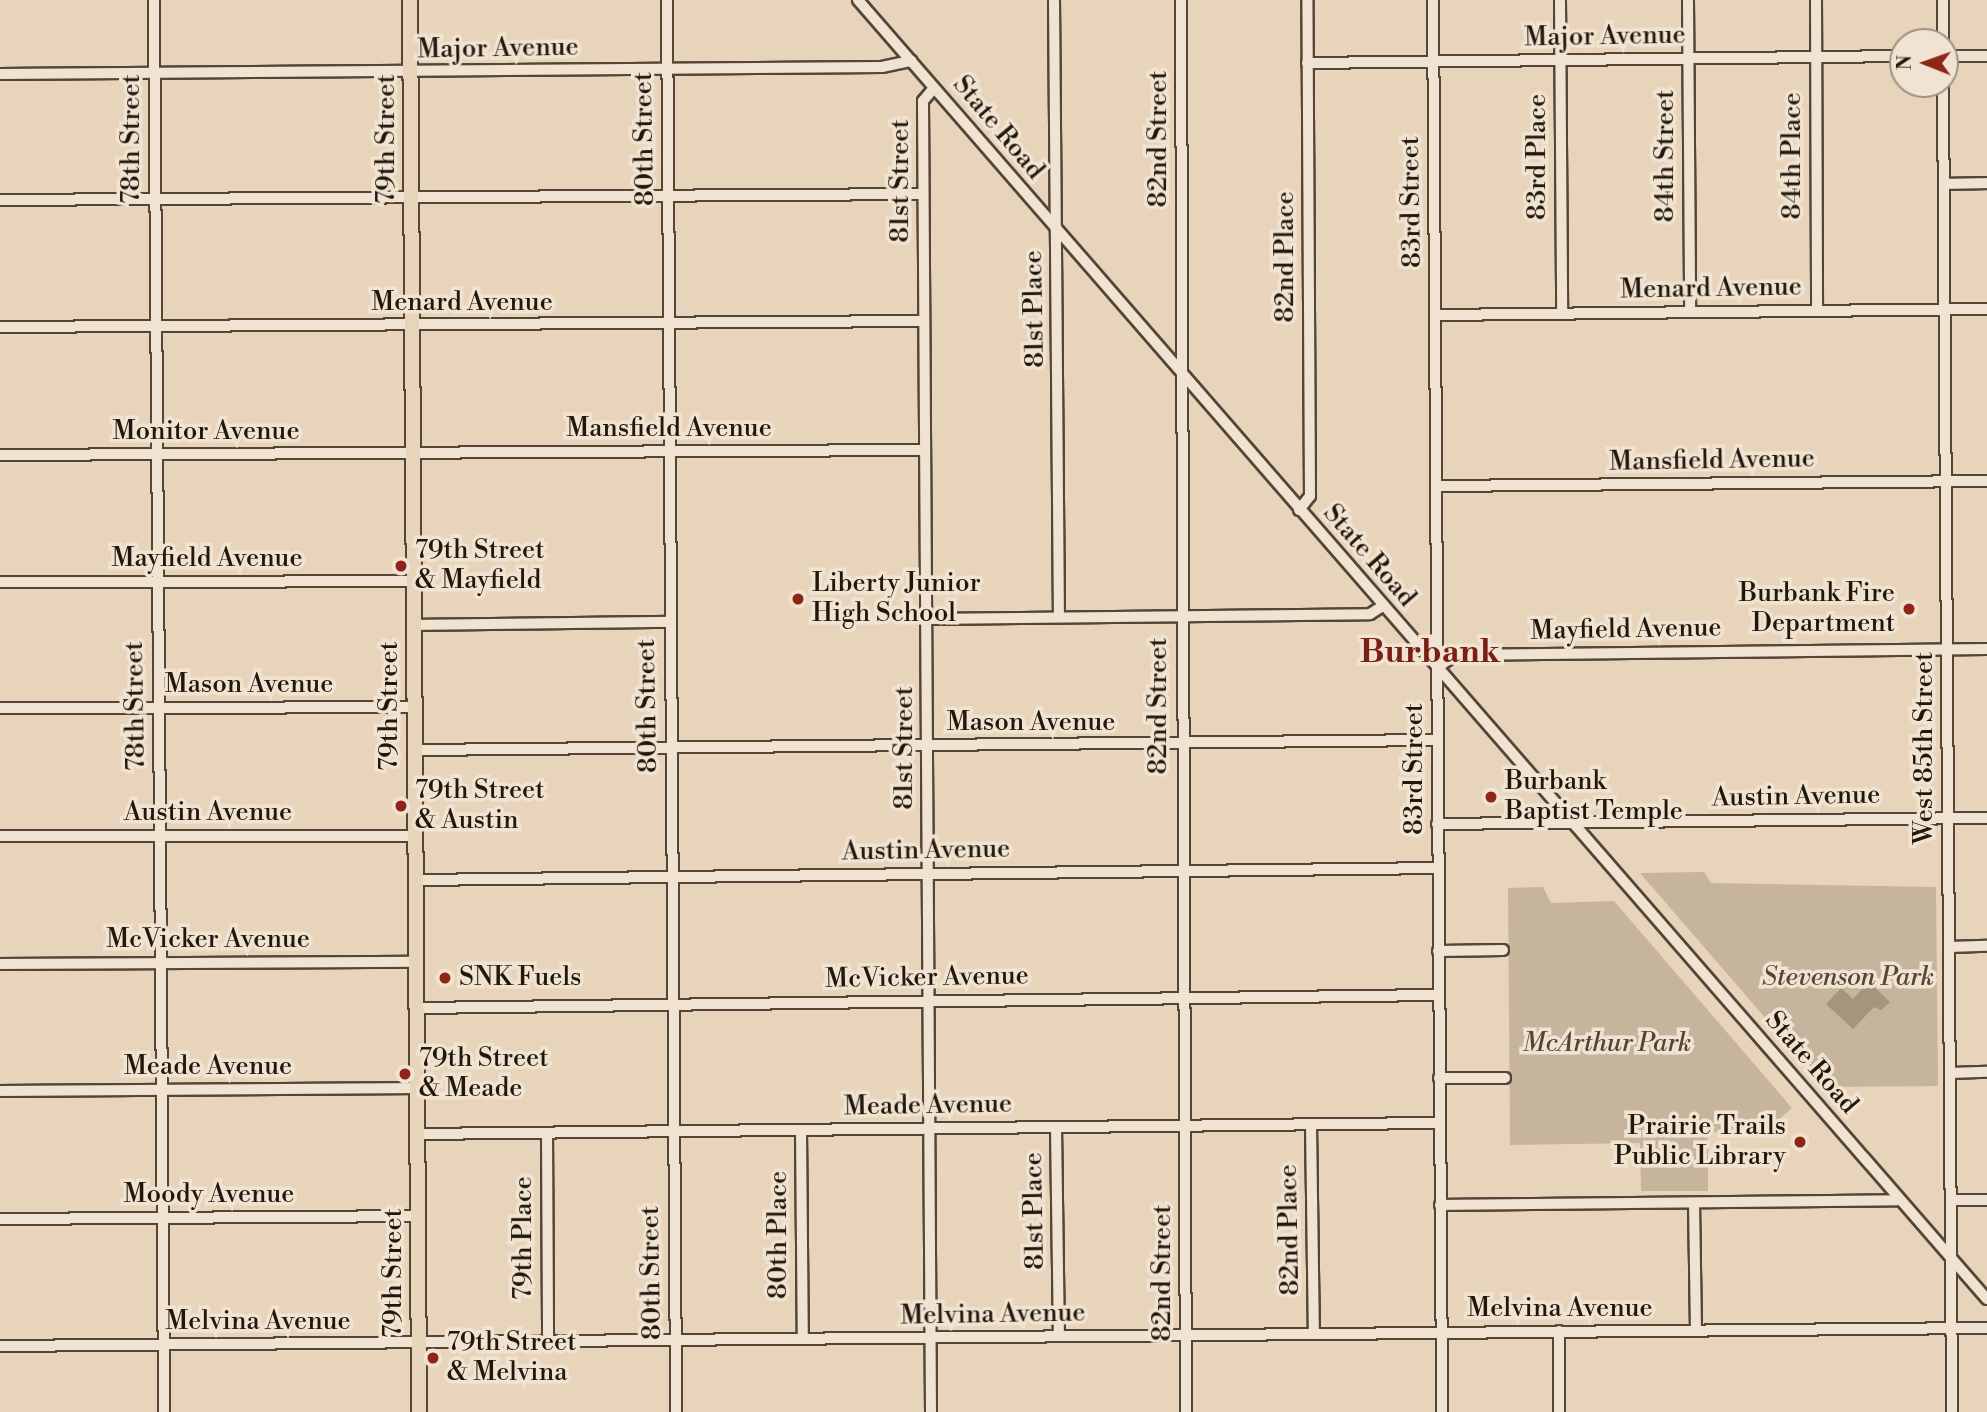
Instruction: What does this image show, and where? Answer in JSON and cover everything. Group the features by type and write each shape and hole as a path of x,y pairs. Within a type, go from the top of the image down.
{"main road":[{"name":"79th Street","path":"410,0 419,1412"}],"street":[{"name":"78th Street","path":"154,0 164,1412"},
{"name":"80th Street","path":"667,0 676,1412"},
{"name":"State Road","path":"858,0 1897,1200 1987,1299"},
{"name":"81st Place","path":"1054,0 1059,617"},
{"name":"82nd Street","path":"1181,0 1186,1412"},
{"name":"82nd Place","path":"1299,510 1310,496 1307,0"},
{"name":"83rd Street","path":"1433,0 1441,1412"},
{"name":"83rd Place","path":"1560,0 1562,314"},
{"name":"84th Street","path":"1688,0 1690,312"},
{"name":"84th Place","path":"1816,0 1817,311"},
{"path":"1943,0 1943,28"},
{"path":"1959,56 1987,55"},
{"name":"Major Avenue","path":"1307,63 1889,56"},
{"name":"Major Avenue","path":"0,74 411,73 882,67 911,61"},
{"name":"81st Street","path":"931,1412 923,102 934,88"},
{"name":"West 85th Street","path":"1943,98 1952,1412"},
{"path":"1944,184 1987,183"},
{"path":"0,200 923,194"},
{"name":"Menard Avenue","path":"1436,315 1987,309"},
{"name":"Menard Avenue","path":"0,327 924,321"},
{"name":"Mansfield Avenue","path":"413,454 925,450"},
{"name":"Monitor Avenue","path":"0,456 413,454"},
{"name":"Mansfield Avenue","path":"1437,486 1987,481"},
{"name":"Mayfield Avenue","path":"0,582 414,581"},
{"path":"927,619 1370,614 1383,606"},
{"path":"414,625 670,622"},
{"name":"Mayfield Avenue","path":"1437,668 1455,655 1987,649"},
{"name":"Mason Avenue","path":"0,708 415,707"},
{"name":"Mason Avenue","path":"415,750 671,750 1436,740"},
{"name":"Austin Avenue","path":"1437,824 1987,818"},
{"name":"Austin Avenue","path":"0,836 416,836"},
{"name":"Austin Avenue","path":"416,880 1437,868"},
{"path":"1949,947 1987,946"},
{"path":"1438,951 1503,950"},
{"name":"McVicker Avenue","path":"0,964 416,962"},
{"name":"McVicker Avenue","path":"416,1008 1438,995"},
{"path":"1950,1073 1987,1072"},
{"path":"1439,1078 1504,1078"},
{"name":"Meade Avenue","path":"0,1091 417,1088"},
{"name":"Meade Avenue","path":"417,1134 1439,1123"},
{"name":"82nd Place","path":"1311,1125 1314,1334"},
{"name":"81st Place","path":"1056,1127 1059,1336"},
{"name":"80th Place","path":"802,1130 803,1339"},
{"name":"79th Place","path":"547,1133 548,1343"},
{"path":"1440,1205 1897,1200"},
{"path":"1951,1200 1987,1200"},
{"path":"1694,1203 1696,1331"},
{"name":"Moody Avenue","path":"0,1219 418,1216"},
{"name":"Melvina Avenue","path":"0,1346 676,1342 1987,1328"},
{"path":"1559,1331 1559,1412"}],"green space":[{"name":"Stevenson Park","path":"1704,872 1711,883 1936,887 1938,1086 1825,1087 1640,873"},
{"name":"McArthur Park","path":"1543,887 1551,903 1614,901 1792,1108 1766,1131 1708,1132 1708,1191 1641,1191 1640,1143 1510,1145 1508,888"}],"shaded area":[{"path":"1869,982 1890,1002 1881,1010 1874,1007 1853,1029 1826,1004 1841,988 1853,999"}],"place":[{"name":"79th Street & Mayfield","path":"401,566"},
{"name":"Liberty Junior High School","path":"798,599"},
{"name":"Burbank Fire Department","path":"1909,609"},
{"name":"Burbank Baptist Temple","path":"1491,797"},
{"name":"79th Street & Austin","path":"401,806"},
{"name":"SNK Fuels","path":"445,978"},
{"name":"79th Street & Meade","path":"405,1074"},
{"name":"Prairie Trails Public Library","path":"1800,1142"},
{"name":"79th Street & Melvina","path":"433,1358"}],"district":[{"name":"Burbank","path":"1430,653"}]}
